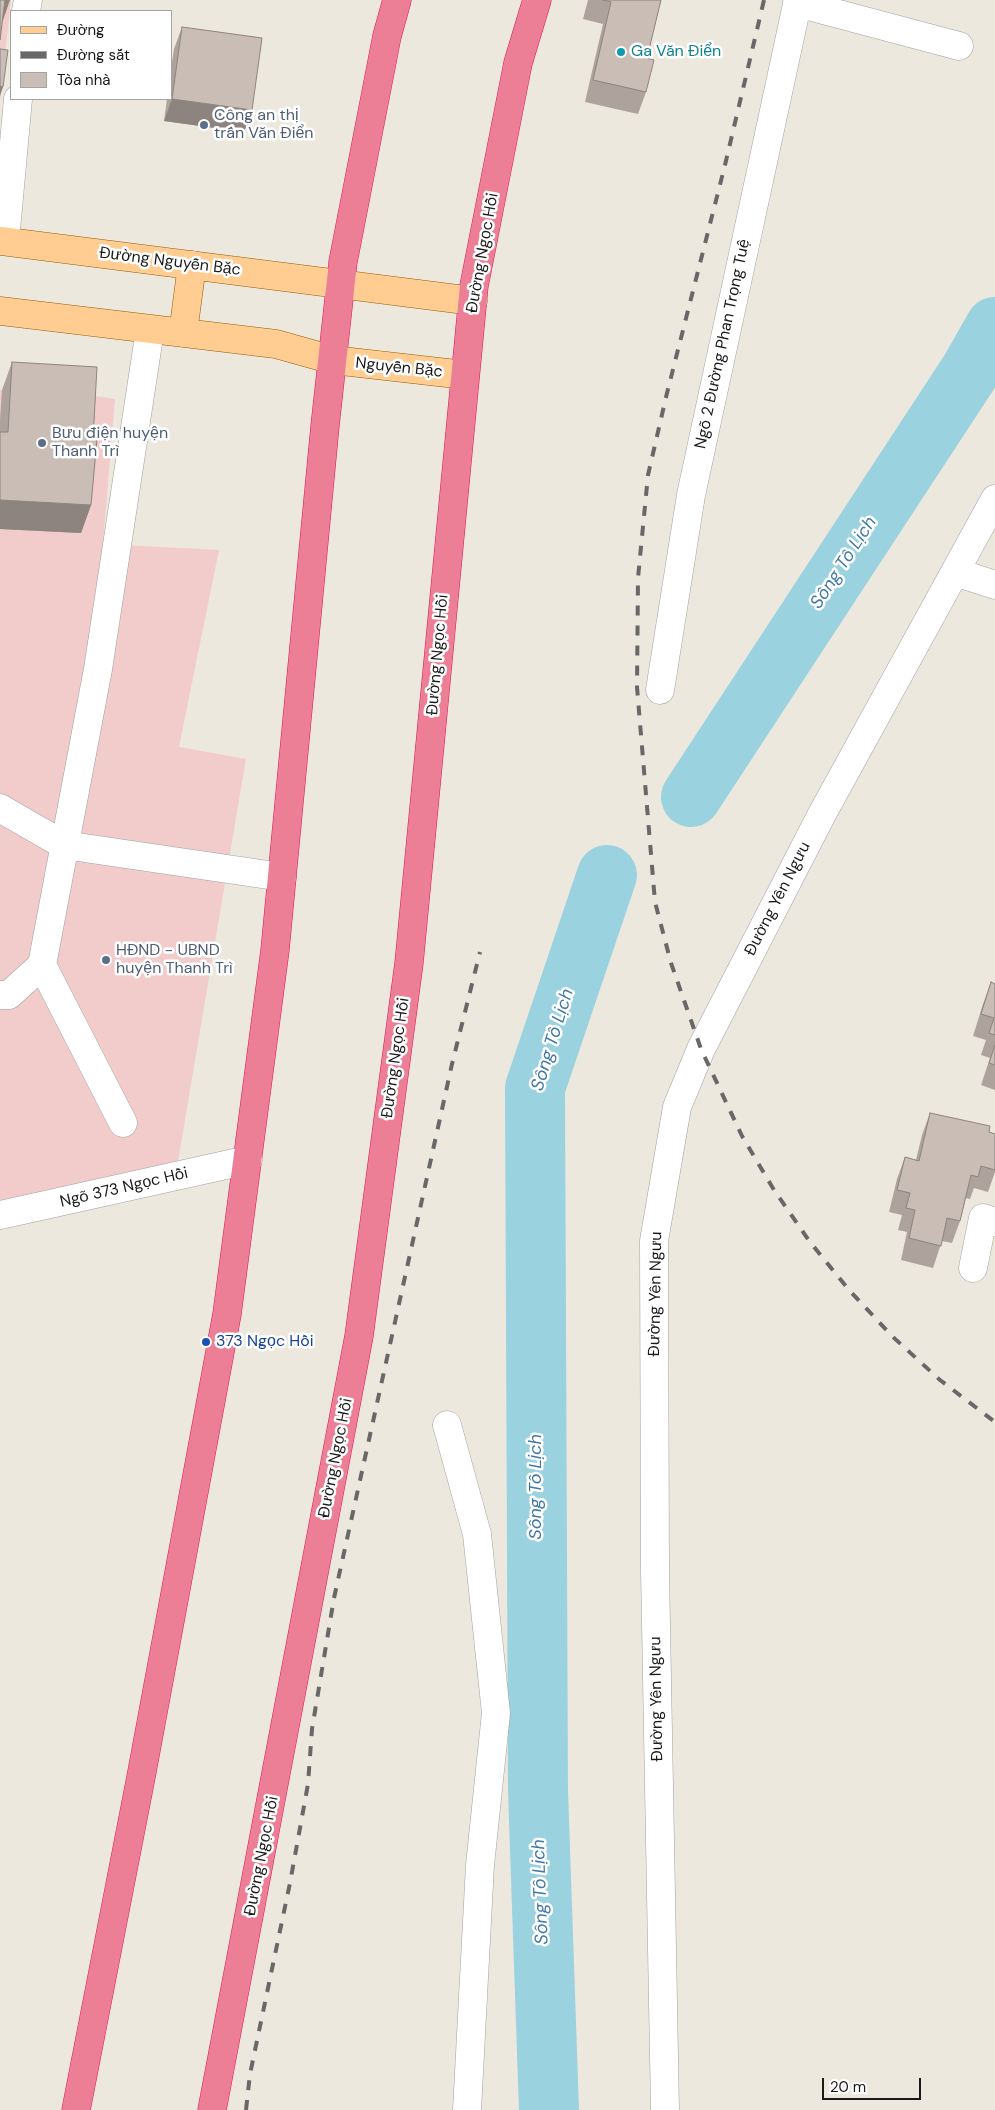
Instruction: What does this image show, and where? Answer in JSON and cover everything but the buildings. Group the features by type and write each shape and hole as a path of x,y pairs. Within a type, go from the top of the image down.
{"highway":[{"path":"76,2110 141,1777 227,1314 275,950 343,262 387,36 398,0"},
{"name":"Đường Ngọc Hồi","path":"212,2110 359,1336 409,963 473,301 518,63 537,0"}],"main road":[{"name":"Đường Nguyễn Bặc","path":"2,241 341,284"},
{"path":"183,333 192,265"},
{"path":"341,284 473,301"},
{"path":"0,311 276,344 333,360"},
{"name":"Nguyễn Bặc","path":"333,360 465,375"}],"street":[{"path":"797,1 959,46"},
{"name":"Ngõ 2 Đường Phan Trọng Tuệ","path":"660,690 691,495 797,1"},
{"path":"2,241 18,100"},
{"path":"123,1123 42,966 98,669 150,330"},
{"name":"Đường Yên Ngưu","path":"665,2110 655,1581 654,1241 678,1107 701,1049 822,814 995,499"},
{"path":"955,572 995,585"},
{"path":"0,808 64,845 282,877"},
{"path":"0,996 9,995 42,966"},
{"name":"Ngõ 373 Ngọc Hồi","path":"0,1216 248,1160"},
{"path":"973,1268 983,1218 994,1220"},
{"path":"447,1425 477,1534 496,1713 480,1865 467,2110"}],"shaded area":[{"path":"0,0 11,0 0,101"},
{"name":"HĐND - UBND huyện Thanh Trì","path":"0,390 87,395 115,399 103,544 219,550 179,747 246,759 178,1161 69,1192 0,1204"}],"waterway":[{"name":"Sông Tô Lịch","path":"691,797 970,371 995,327"},
{"name":"Sông Tô Lịch","path":"549,2110 538,1791 535,1088 607,875"}],"railway":[{"path":"764,0 648,475 638,578 637,687 655,902 671,963 701,1049 742,1136 774,1190 810,1242 849,1290 893,1337 940,1380 995,1422"},
{"path":"246,2110 250,2074 290,1883 308,1784 312,1729 334,1598 452,1064 480,952"}],"place":[{"name":"Ga Văn Điển","path":"621,52"},
{"name":"Công an thị trấn Văn Điển","path":"204,125"},
{"name":"Bưu điện huyện Thanh Trì","path":"42,443"},
{"name":"HĐND - UBND huyện Thanh Trì","path":"106,960"},
{"name":"373 Ngọc Hồi","path":"206,1342"}]}
